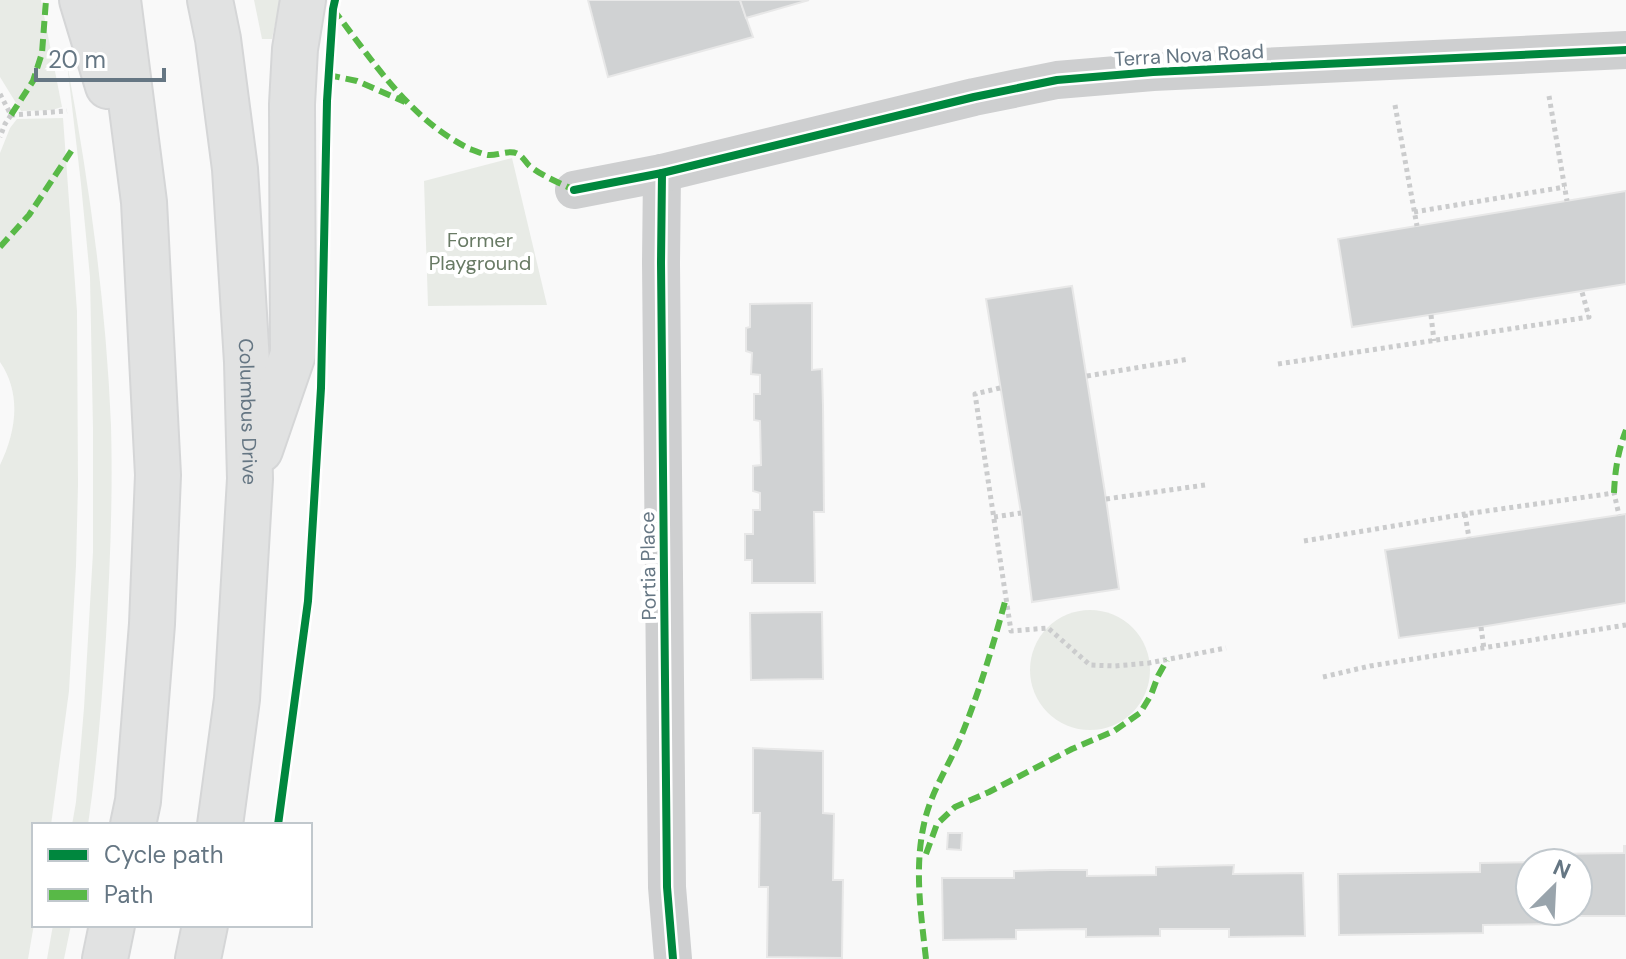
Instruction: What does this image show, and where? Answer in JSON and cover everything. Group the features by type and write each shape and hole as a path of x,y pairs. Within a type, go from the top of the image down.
{"main road":[{"path":"82,0 144,202"},
{"path":"118,0 144,202 158,475 151,639 138,801 133,823"},
{"name":"Columbus Drive","path":"210,0 235,169 247,362 250,479 237,699 220,823"},
{"path":"250,479 293,354 292,104 295,49 303,0"},
{"path":"105,959 112,927"},
{"path":"198,959 205,927"}],"street":[{"name":"Terra Nova Road","path":"574,190 662,173 974,97 1057,80 1153,72 1626,50"},
{"name":"Portia Place","path":"662,173 667,887 673,959"}],"path":[{"path":"0,94 11,115"},
{"path":"1549,96 1567,201"},
{"path":"1395,105 1417,226"},
{"path":"11,115 67,111"},
{"path":"0,137 11,115"},
{"path":"1414,212 1565,187"},
{"path":"1278,364 1589,317 1582,292"},
{"path":"1431,315 1434,341"},
{"path":"1087,376 1189,359"},
{"path":"1000,388 975,394 1011,631 1048,628 1090,665 1149,663 1226,648"},
{"path":"1106,499 1205,485"},
{"path":"1304,541 1614,493 1619,515"},
{"path":"994,517 1021,513"},
{"path":"1465,514 1469,538"},
{"path":"1323,677 1370,666 1626,625"},
{"path":"1481,627 1484,649"}],"green space":[{"path":"0,0 41,0 62,107 21,111 0,77"},
{"path":"254,0 280,0 272,39 262,39"},
{"path":"67,63 95,243 105,334 112,478 106,637 94,778 88,823 72,823 84,708 93,552 90,277"},
{"path":"63,118 77,311 78,485 69,691 51,823 32,823 33,927 28,959 0,959 0,465 13,426 14,400 12,387 0,362 0,153 17,119"},
{"name":"Former Playground","path":"512,158 547,305 428,306 424,181"},
{"path":"1090,610 1113,615 1132,628 1145,647 1150,670 1145,693 1132,712 1113,725 1090,730 1067,725 1048,712 1035,693 1030,670 1035,647 1048,628 1067,615"},
{"path":"53,927 71,927 64,959 47,959"}],"building":[{"path":"588,0 740,0 753,37 608,77"},
{"path":"740,0 809,0 746,18"},
{"path":"1626,191 1626,284 1352,327 1338,239"},
{"path":"1072,286 1119,589 1032,602 1021,513 986,299"},
{"path":"812,303 812,370 822,369 823,406 824,512 814,512 815,583 752,583 752,560 745,560 745,534 753,534 753,510 760,510 760,493 753,491 753,466 761,465 760,421 754,420 754,394 760,394 760,375 751,374 752,353 746,351 750,304"},
{"path":"1626,514 1626,603 1399,638 1385,550"},
{"path":"822,612 823,679 751,680 750,613"},
{"path":"753,748 823,751 823,813 834,814 833,880 843,880 842,958 767,957 768,887 759,887 760,813 753,813"},
{"path":"948,833 962,833 961,850 947,849"},
{"path":"1626,846 1626,916 1594,916 1594,853 1624,853"},
{"path":"1480,863 1514,863 1514,925 1483,925 1483,933 1339,935 1338,874 1480,872"},
{"path":"1234,865 1233,874 1303,873 1305,936 1229,937 1229,929 1160,929 1160,936 1086,937 1086,929 1016,930 1016,939 943,940 942,878 1014,878 1014,871 1051,870 1087,870 1087,876 1156,875 1156,867"}],"marked path":[{"path":"11,115 33,81 42,53 46,0"},
{"path":"333,9 394,87 448,137 481,153 518,154 536,171 574,190"},
{"path":"328,75 357,81 405,102"},
{"path":"0,247 29,215 72,150"},
{"path":"1614,493 1617,461 1626,430"},
{"path":"926,959 919,875 924,824 973,704 1006,598"},
{"path":"926,854 937,824 955,807 1114,731 1140,713 1167,660"}],"cycle path":[{"path":"278,823 308,601 321,388 327,101 335,0"},
{"path":"574,190 662,173 974,97 1057,80 1153,72 1626,50"},
{"path":"662,173 667,887 673,959"}]}
